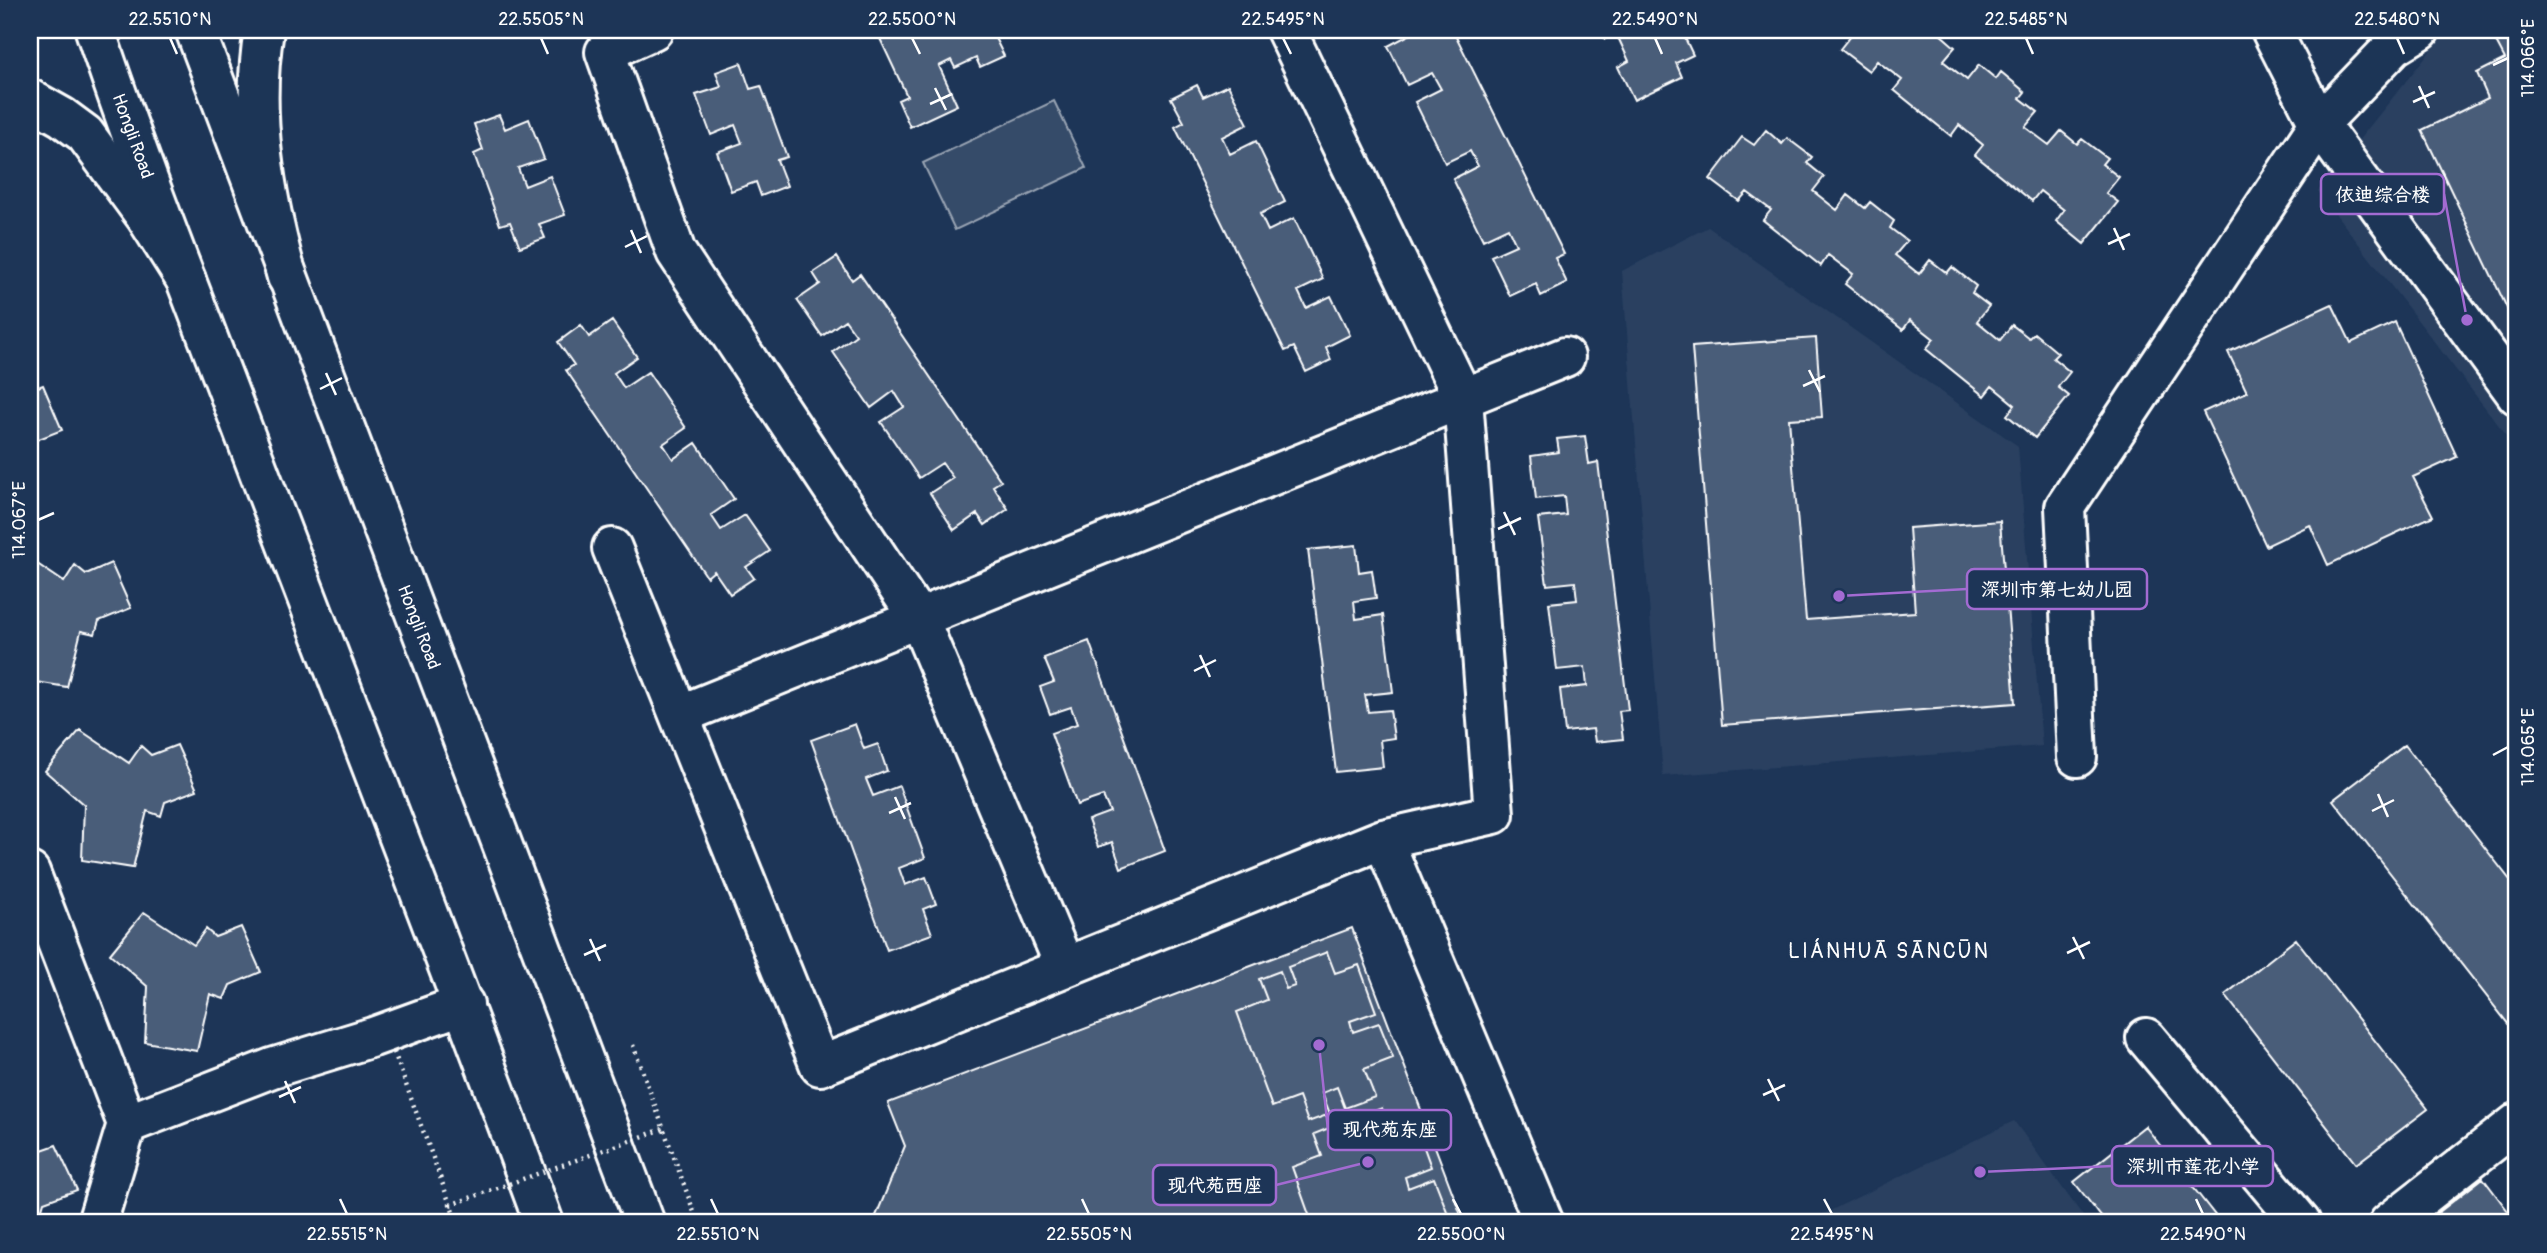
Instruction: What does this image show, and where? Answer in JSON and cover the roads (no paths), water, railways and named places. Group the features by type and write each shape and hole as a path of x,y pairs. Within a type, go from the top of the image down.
{"main road":[{"name":"Hongli Road","path":"95,30 186,280 346,703 464,1004 544,1223"},
{"name":"Hongli Road","path":"195,30 645,1223"},
{"path":"264,30 258,103 261,153 267,195 287,276"},
{"path":"653,30 605,52 676,252 919,619 1065,967"},
{"path":"612,548 820,1066 1383,839 1494,814 1463,398 1286,30"},
{"path":"2271,30 2319,124 2517,396"},
{"path":"2077,757 2065,507 2319,124 2393,46 2420,30"},
{"path":"30,99 85,134 146,217 186,280"},
{"path":"679,715 1565,357"},
{"path":"1383,839 1544,1223"},
{"path":"30,872 127,1124 97,1223"},
{"path":"127,1124 272,1068 373,1037 464,1004"},
{"path":"2146,1038 2301,1223"},
{"path":"2389,1223 2517,1123"}],"place":[{"name":"依迪综合楼","path":"2467,320"},
{"name":"深圳市第七幼儿园","path":"1839,596"},
{"name":"现代苑东座","path":"1319,1045"},
{"name":"现代苑西座","path":"1368,1162"},
{"name":"深圳市莲花小学","path":"1980,1172"}],"district":[{"name":"LIÁNHUĀ SĀNCŪN","path":"1889,951"}]}
